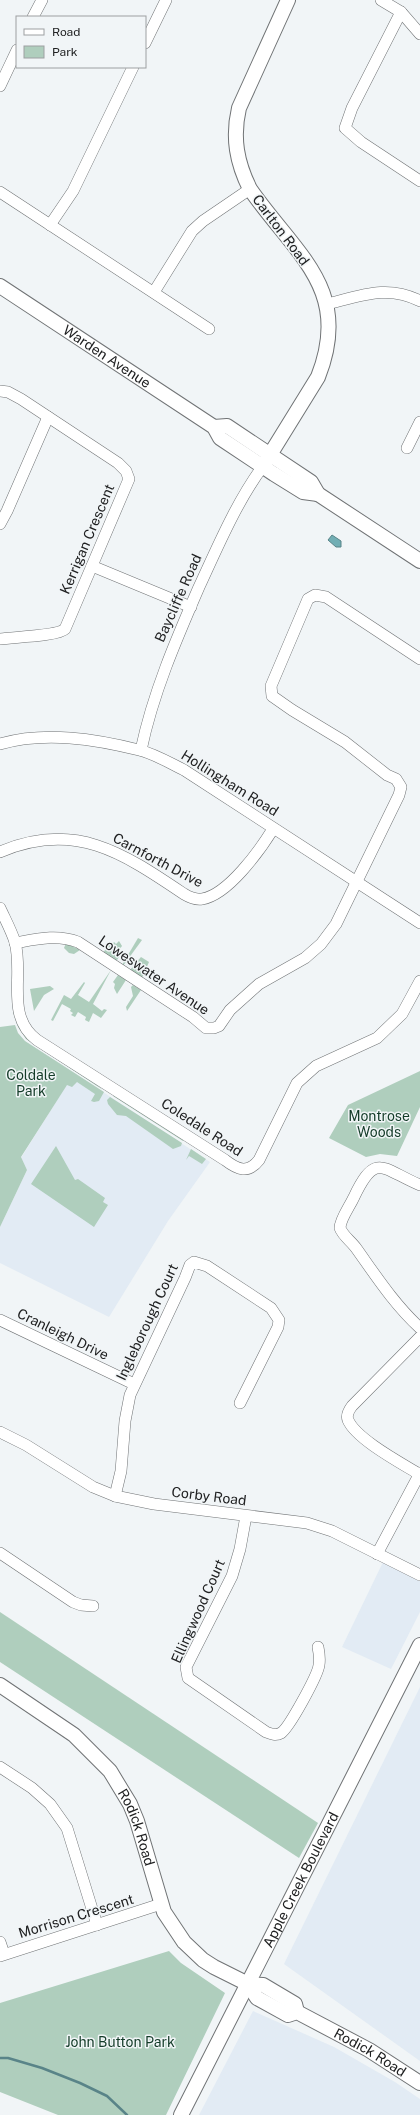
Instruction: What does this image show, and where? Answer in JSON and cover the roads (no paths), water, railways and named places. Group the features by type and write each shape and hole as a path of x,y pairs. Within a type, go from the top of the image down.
{"main road":[{"name":"Carlton Road","path":"267,461 300,409 322,367 329,333 327,304 317,279 307,262 250,189 237,156 235,123 243,98 288,0"},
{"name":"Warden Avenue","path":"0,286 214,427 220,438 267,461 303,492 318,494 420,562"},
{"name":"Apple Creek Boulevard","path":"181,2115 420,1645"},
{"name":"Rodick Road","path":"0,1685 74,1735 110,1772 130,1804 137,1821 161,1904 177,1933 203,1960 248,1984 257,1998 288,2015 297,2012 369,2050 420,2083"}],"street":[{"path":"34,16 42,0"},
{"path":"146,42 166,0"},
{"path":"382,0 401,12 420,34"},
{"path":"401,12 352,108 345,128 361,142 420,181"},
{"path":"0,86 16,52"},
{"path":"50,225 73,191 133,68"},
{"path":"154,292 192,231 203,221 250,189"},
{"path":"0,192 209,328"},
{"path":"327,304 384,291 407,295 420,301"},
{"name":"Kerrigan Crescent","path":"0,391 8,392 118,463 126,471 129,479 71,619 63,631 53,635 34,635 0,639"},
{"path":"0,524 7,512 48,417"},
{"path":"407,448 420,422"},
{"name":"Baycliffe Road","path":"141,750 149,716 167,662 230,522 267,461"},
{"path":"92,566 191,607"},
{"name":"Loweswater Avenue","path":"15,943 50,937 69,939 78,942 192,1017 206,1028 214,1028 219,1026 230,1010 259,984 306,958 332,931 394,808 401,787 396,779 387,775 345,742 276,700 272,696 271,686 308,599 315,595 326,598 420,659"},
{"name":"Hollingham Road","path":"0,744 31,739 62,738 106,743 141,750 184,770 420,923"},
{"name":"Carnforth Drive","path":"0,852 12,847 41,841 88,842 115,851 136,862 184,894 201,900 211,896 236,878 250,862 273,829"},
{"name":"Coledale Road","path":"0,908 15,943 19,1013 25,1029 31,1035 235,1168 244,1170 249,1169 259,1160 297,1083 316,1066 377,1038 402,1014 420,981"},
{"path":"420,1185 386,1168 373,1168 364,1178 340,1225 342,1233 354,1245 392,1299 420,1328"},
{"name":"Ingleborough Court","path":"115,1496 121,1471 128,1407 134,1384 190,1266 194,1262 200,1263 271,1308 279,1320 278,1327 240,1403"},
{"name":"Cranleigh Drive","path":"0,1320 134,1384"},
{"path":"377,1554 420,1473 389,1456 356,1432 348,1420 348,1413 352,1406 420,1337"},
{"name":"Corby Road","path":"0,1432 26,1445 93,1487 115,1496 154,1504 307,1522 332,1532 420,1575"},
{"name":"Ellingwood Court","path":"246,1516 240,1549 232,1576 186,1667 188,1678 266,1732 274,1735 281,1733 287,1728 317,1673 320,1664 318,1646"},
{"path":"0,1553 73,1602 81,1605 93,1606"},
{"path":"0,1767 32,1788 50,1804 67,1828 97,1925"},
{"name":"Morrison Crescent","path":"2,1955 161,1904"},
{"path":"0,1942 2,1955"}],"water":[{"path":"332,535 341,541 341,547 336,547 328,540"}],"waterway":[{"path":"0,2058 8,2058 42,2068 80,2083 107,2096 127,2115"}],"park label":[{"name":"Coldale Park","path":"31,1084"},
{"name":"Montrose Woods","path":"379,1124"},
{"name":"John Button Park","path":"120,2042"}]}
